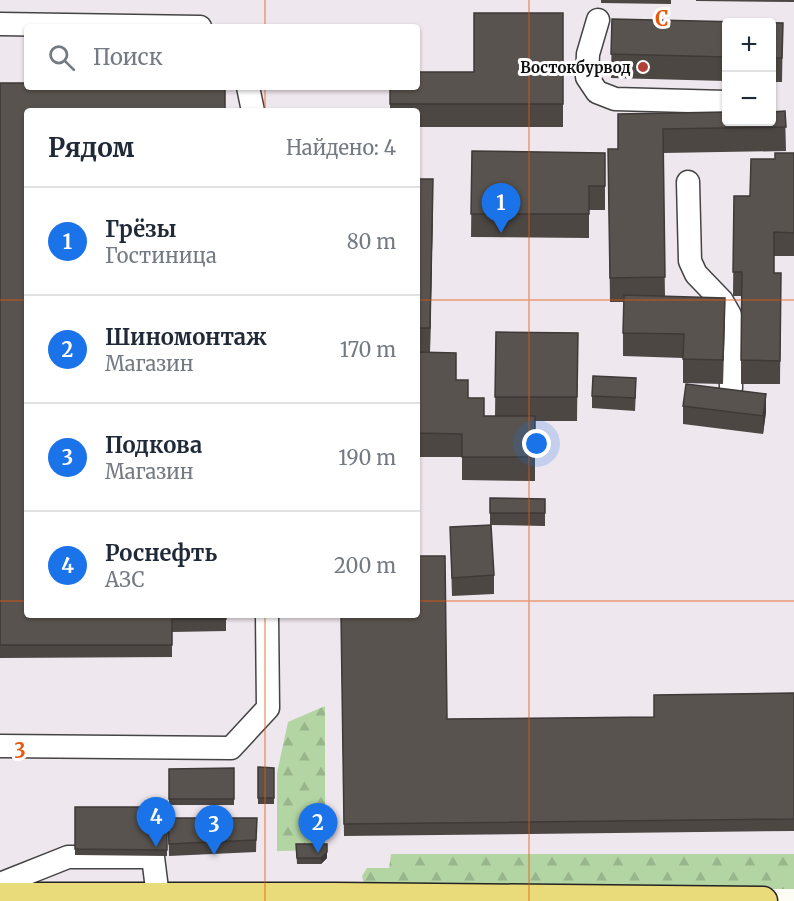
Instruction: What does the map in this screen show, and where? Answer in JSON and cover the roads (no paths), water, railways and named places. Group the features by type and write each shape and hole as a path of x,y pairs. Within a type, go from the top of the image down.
{"main road":[{"path":"0,897 763,901"}],"lane":[{"path":"598,20 588,54 587,77 597,92 615,99 722,102"},
{"path":"0,24 24,24"},
{"path":"249,90 252,108"},
{"path":"688,183 690,261 696,274 722,301 730,315 731,388"},
{"path":"0,746 231,748 268,708 267,618"},
{"path":"0,884 68,857 153,857 158,897"}],"place":[{"name":"Востокбурвод","path":"643,67"},
{"name":"Грёзы","path":"501,233"},
{"name":"Роснефть","path":"156,847"},
{"name":"Шиномонтаж","path":"318,853"},
{"name":"Подкова","path":"214,855"}]}
